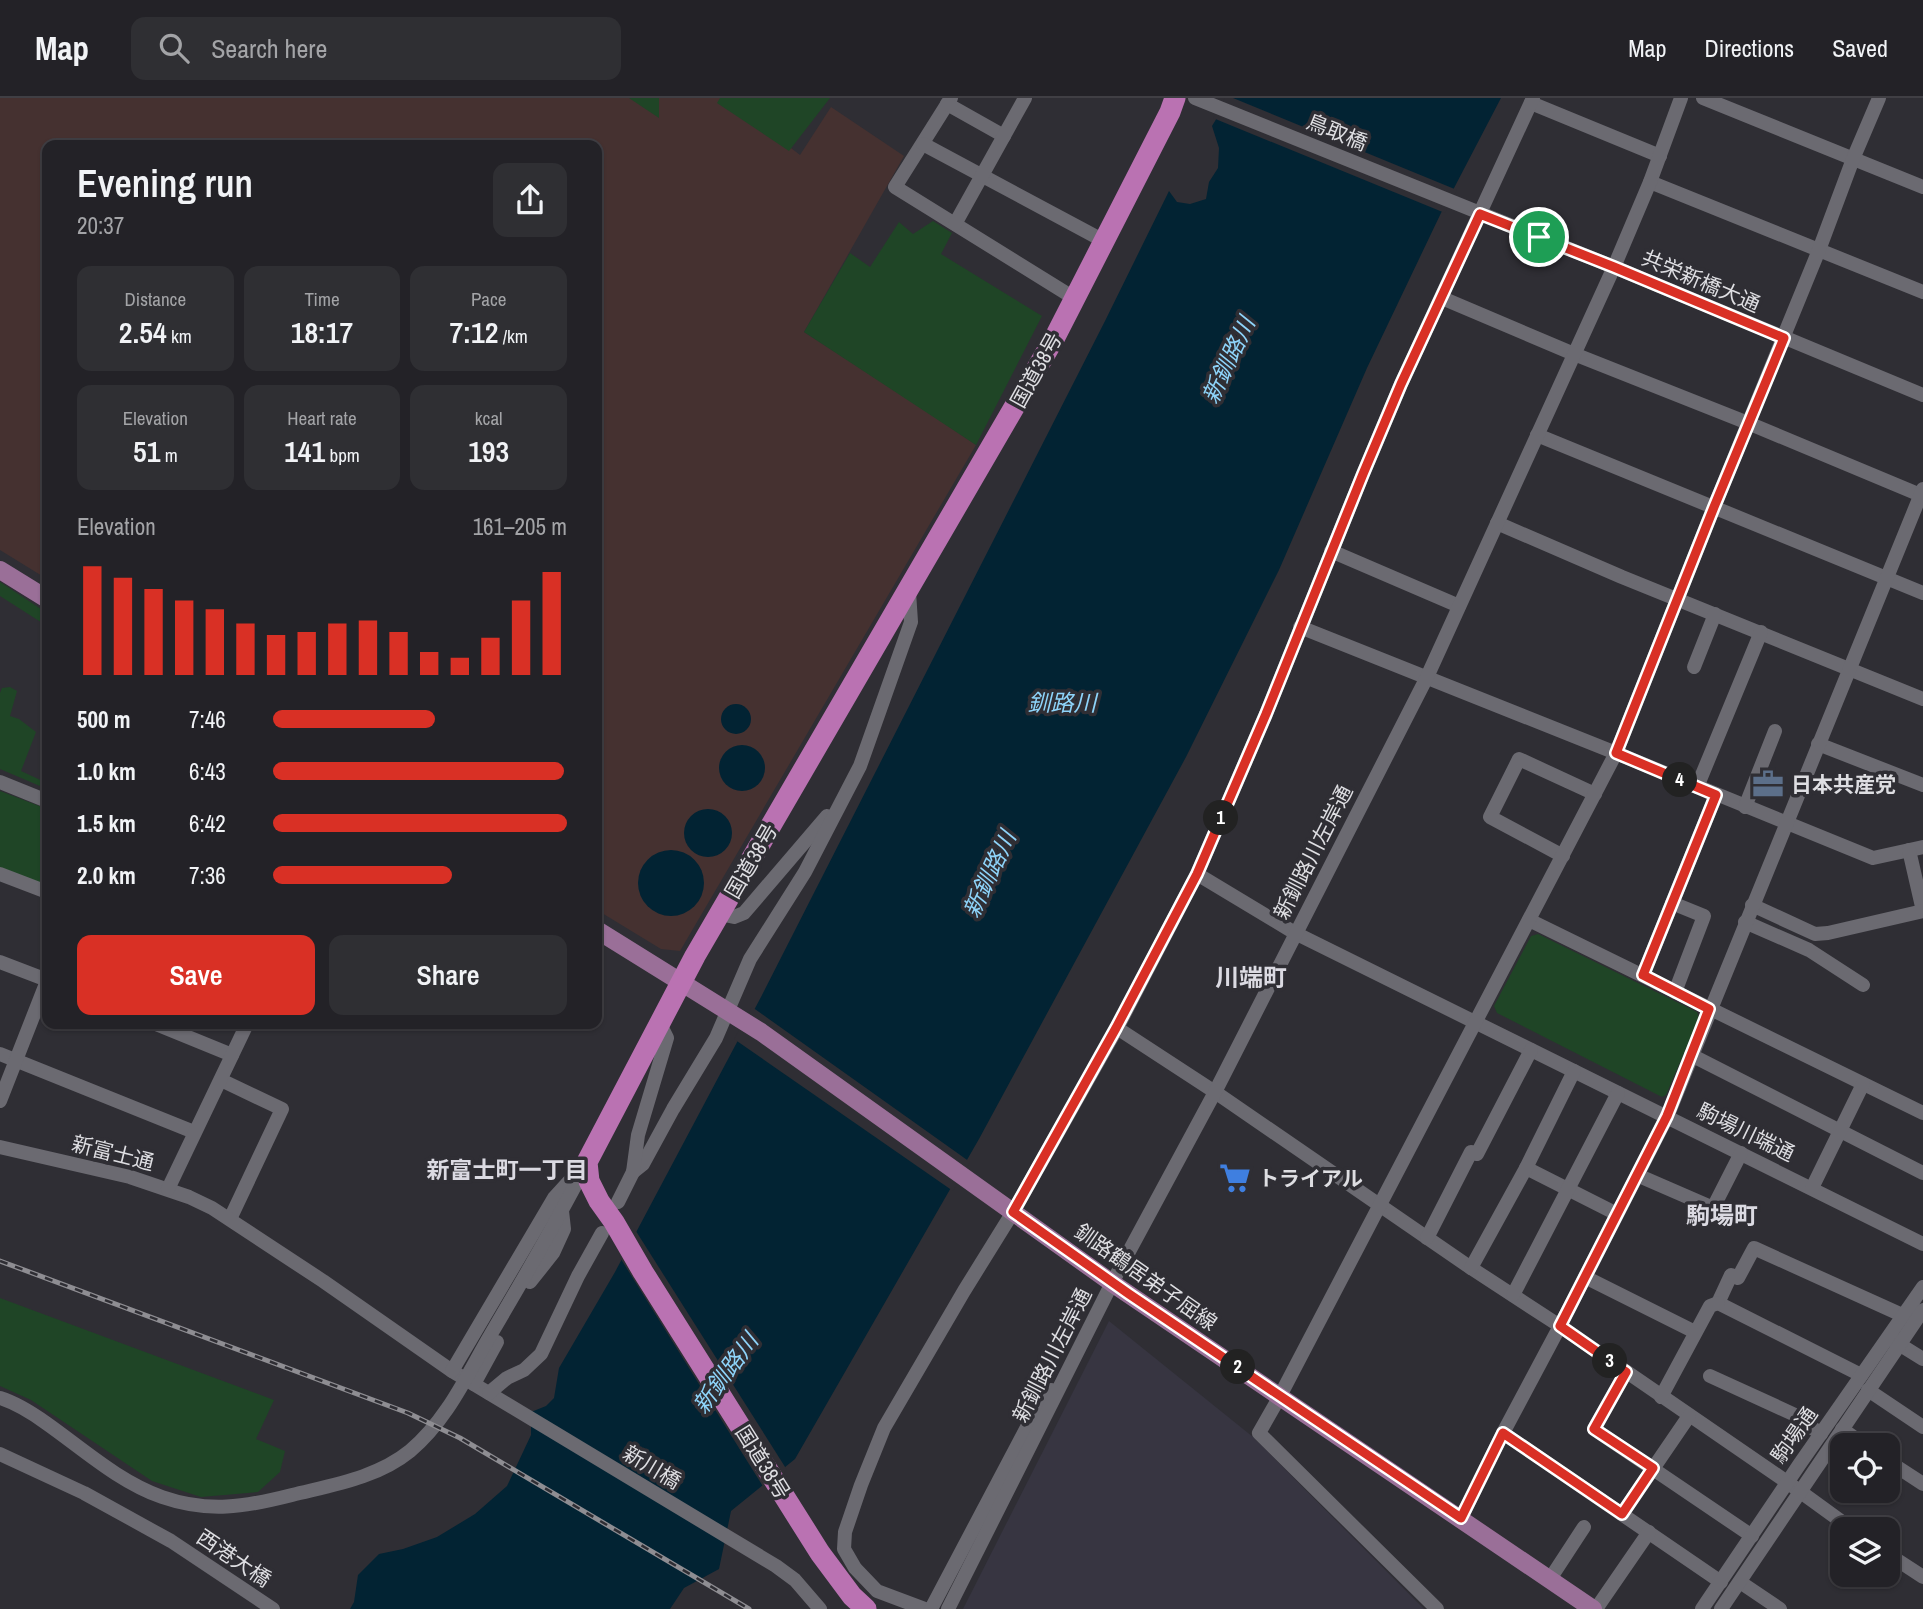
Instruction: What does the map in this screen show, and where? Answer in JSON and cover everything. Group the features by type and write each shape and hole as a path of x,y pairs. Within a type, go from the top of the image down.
{"highway":[{"name":"国道38号","path":"866,1609 852,1596 812,1539 599,1201 589,1181 587,1162 681,981 1055,337 1175,98"}],"main road":[{"path":"0,570 42,596"},
{"name":"釧路鶴居弟子屈線","path":"602,933 761,1032 1112,1283 1595,1609"}],"street":[{"path":"955,224 1025,98"},
{"name":"鳥取橋","path":"1195,98 1462,206"},
{"name":"新釧路川左岸通","path":"948,1609 1112,1283 1214,1092 1427,677 1614,267 1650,182 1681,98"},
{"path":"1703,98 1923,187"},
{"path":"1437,1609 1259,1433 1616,753 1879,98"},
{"path":"1004,135 949,101 895,187 1074,298"},
{"path":"925,1609 877,1591 855,1568 844,1549 845,1532 857,1495 884,1428 964,1291 1005,1206 1116,1028 1197,874 1266,714 1401,384 1532,101 1660,156"},
{"path":"923,144 1104,241"},
{"path":"1650,182 1923,292"},
{"name":"共栄新橋大通","path":"1462,206 1923,395"},
{"path":"1442,298 1574,354 1922,493 1667,1116 1461,1518"},
{"path":"1537,435 1923,593"},
{"path":"1497,523 1923,698"},
{"path":"1331,551 1459,606"},
{"path":"633,1172 643,1164 716,1038 750,959 804,872 860,766 911,622 909,590"},
{"path":"1694,667 1715,614"},
{"path":"1300,627 1873,858 1916,848 1923,911 1815,934 1752,905"},
{"path":"1697,787 1761,632"},
{"path":"1745,807 1775,731"},
{"path":"1818,744 1923,785"},
{"path":"1563,856 1490,817 1519,759 1595,794"},
{"path":"0,782 42,799"},
{"path":"1643,975 1716,795"},
{"path":"720,914 734,917 744,913 842,799"},
{"path":"0,874 42,890"},
{"name":"駒場川端通","path":"1197,874 1295,933 1923,1244"},
{"path":"1672,902 1704,916 1675,992"},
{"path":"1529,920 1923,1113"},
{"path":"1745,922 1809,950 1863,985"},
{"path":"1809,950 1815,934"},
{"path":"0,962 42,978"},
{"path":"0,1101 42,993"},
{"path":"489,1393 507,1378 524,1370 541,1353 633,1172 638,1135 667,1038 660,1024"},
{"path":"1116,1028 1560,1326 1835,1517"},
{"path":"168,1029 232,1055"},
{"path":"168,1189 245,1029"},
{"path":"1427,1238 1471,1152 1477,1154 1531,1050"},
{"path":"0,1054 194,1132"},
{"path":"1691,1055 1923,1173"},
{"path":"1471,1268 1526,1168 1574,1071"},
{"path":"221,1080 282,1109 230,1219"},
{"path":"1812,1188 1863,1084"},
{"path":"1513,1295 1618,1093"},
{"name":"新富士通","path":"0,1147 130,1177 168,1189 212,1208 453,1371"},
{"path":"1637,1175 1713,1208 1741,1153"},
{"path":"0,1398 36,1416 115,1472 158,1496 202,1507 233,1507 259,1503 359,1478 386,1467 409,1452 444,1415 551,1230 587,1162"},
{"path":"453,1371 554,1198 587,1162"},
{"path":"1526,1168 1617,1214"},
{"path":"474,1384 527,1285 552,1253 564,1229 562,1210"},
{"path":"1661,1396 1710,1306 1718,1303 1731,1275 1738,1278 1754,1248 1902,1315"},
{"path":"1586,1277 1695,1332"},
{"name":"駒場通","path":"1702,1609 1752,1536 1842,1429 1868,1391 1902,1315 1923,1287"},
{"path":"1718,1303 1861,1375"},
{"name":"駒場通","path":"1721,1609 1740,1582 1821,1434 1861,1375 1923,1310"},
{"path":"1893,1340 1923,1359"},
{"name":"新川橋","path":"453,1371 776,1566 795,1580 820,1609"},
{"path":"1626,1372 1594,1429 1752,1536"},
{"path":"1710,1376 1793,1414 1821,1434"},
{"path":"931,1609 1041,1402 1047,1392 1059,1387"},
{"path":"1868,1391 1923,1427"},
{"path":"1622,1514 1689,1416"},
{"path":"1842,1429 1848,1433"},
{"path":"1503,1433 1721,1582"},
{"name":"西港大橋","path":"0,1454 84,1493 171,1541 273,1609"},
{"path":"1900,1469 1923,1484"},
{"path":"1550,1579 1584,1527"},
{"path":"1595,1609 1649,1532"},
{"path":"1900,1562 1923,1577"},
{"path":"1740,1582 1780,1609"}],"shaded area":[{"path":"0,98 726,98 800,155 831,107 904,156 804,332 976,445 680,951 661,949 602,913 602,140 42,140 42,576 0,550"},
{"path":"1109,1321 1253,1437 1424,1609 963,1609"}],"green space":[{"path":"629,98 659,98 659,118"},
{"path":"720,98 830,98 789,151 717,103"},
{"path":"933,221 952,233 941,254 1042,316 976,445 804,332 850,253 870,267 899,222 913,234"},
{"path":"0,582 42,610 42,623 0,596"},
{"path":"10,687 17,691 10,716 19,719 36,732 21,771 42,781 42,787 0,769 2,688"},
{"path":"0,791 42,807 42,884 0,868"},
{"path":"1538,934 1697,1012 1699,1018 1666,1095 1662,1097 1497,1013 1494,1006 1531,936"},
{"path":"0,1298 274,1400 256,1439 285,1451 280,1472 258,1492 201,1497 152,1481 31,1400 0,1386"}],"water":[{"name":"釧路川","path":"1229,98 1501,98 1441,213 1367,368 1279,570 1186,757 979,1139 795,1459 731,1511 719,1569 684,1588 670,1609 350,1609 354,1602 358,1575 379,1554 437,1537 475,1514 507,1486 531,1435 531,1412 546,1406 554,1398 559,1368 615,1272 761,997 1169,191 1177,202 1190,204 1206,199 1209,182 1218,168 1219,148 1212,126"},
{"path":"736,704 747,708 751,719 747,730 736,734 725,730 721,719 725,708"},
{"path":"742,745 751,746 758,752 764,759 764,777 758,784 751,790 742,791 733,790 726,784 720,777 719,768 720,759 726,752 733,746"},
{"path":"708,809 725,816 732,833 725,850 708,857 691,850 684,833 691,816"},
{"path":"671,850 694,860 704,883 694,906 671,916 648,906 638,883 648,860"}],"pier":[{"path":"1225,98 1233,98 1457,190 1445,213 1213,118"},
{"path":"752,1007 970,1162 953,1191 734,1039"},
{"path":"634,1228 787,1470 764,1488 619,1256"}],"railway":[{"path":"0,1261 408,1413 460,1438 749,1609"}],"place":[{"name":"日本共産党","path":"1768,784"},
{"name":"トライアル","path":"1235,1178"}],"district":[{"name":"川端町","path":"1251,977"},
{"name":"新富士町一丁目","path":"507,1169"},
{"name":"駒場町","path":"1722,1215"}],"route":[{"path":"1480,214 1539,237 1784,338 1616,753 1716,795 1643,975 1709,1009 1667,1116 1560,1326 1626,1372 1594,1429 1653,1468 1622,1514 1503,1433 1461,1518 1129,1294 1013,1212 1116,1028 1197,874 1266,714 1401,384 1480,214"}],"water label":[{"name":"新釧路川","path":"1228,360"},
{"name":"新釧路川","path":"989,874"},
{"name":"新釧路川","path":"725,1373"}]}
